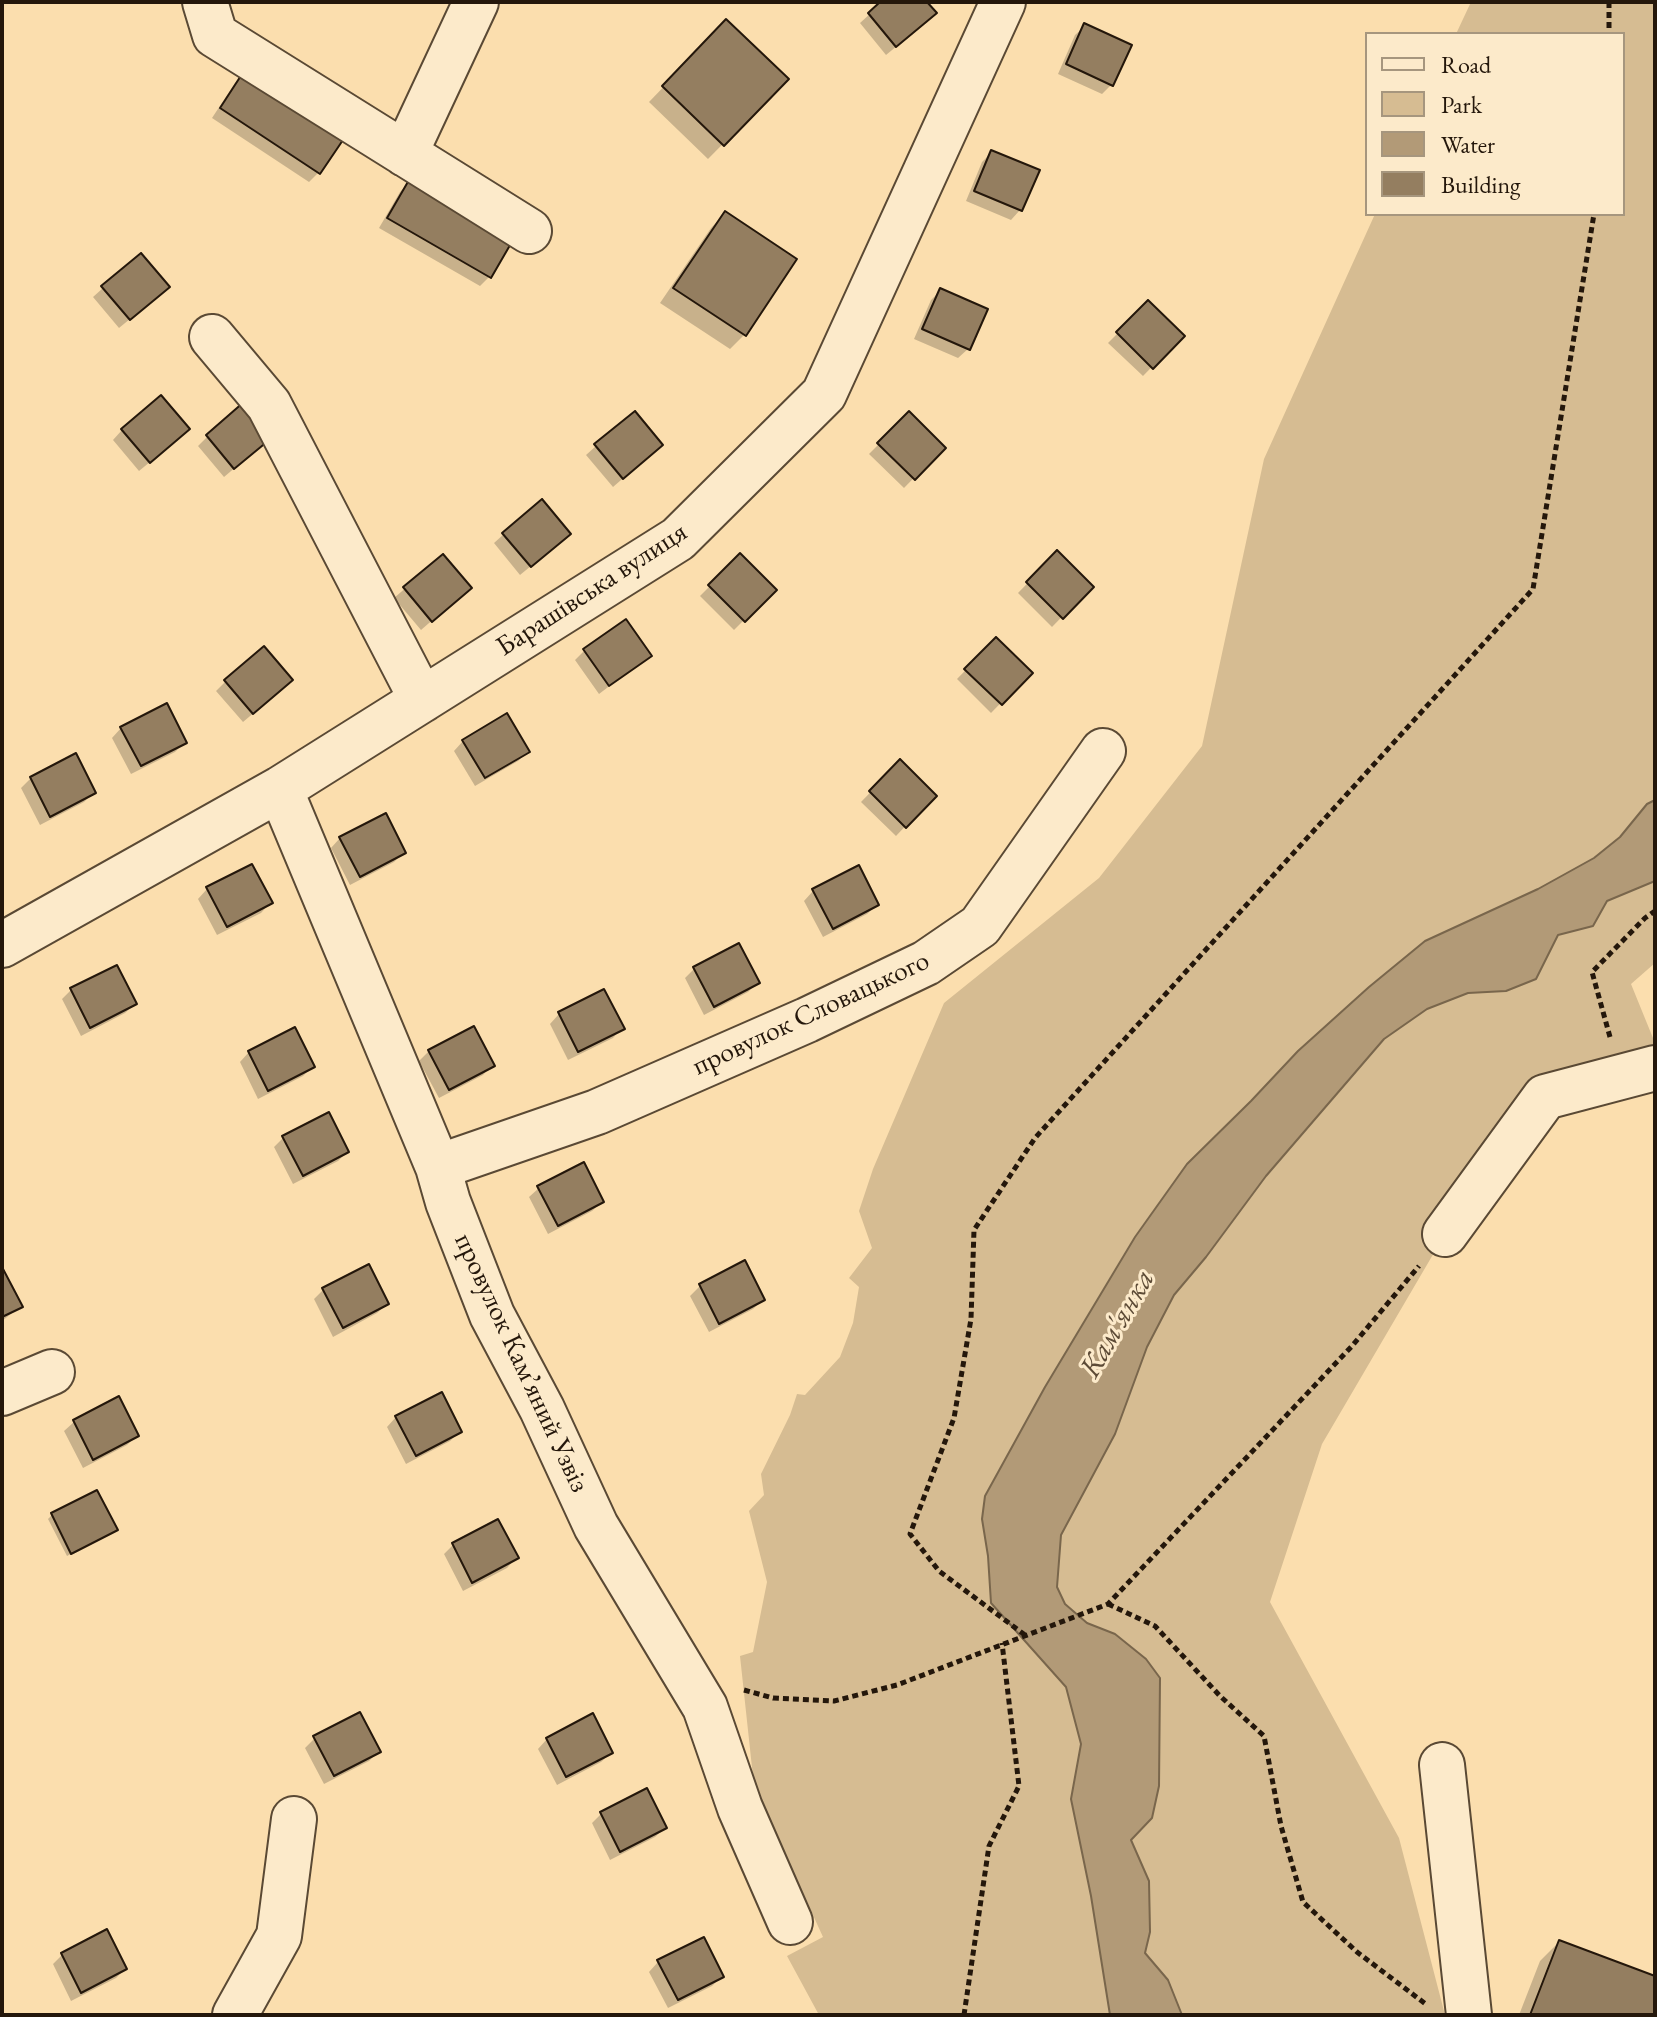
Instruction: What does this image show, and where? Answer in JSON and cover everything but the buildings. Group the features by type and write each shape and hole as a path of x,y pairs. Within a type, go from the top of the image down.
{"street":[{"path":"205,2 215,35 529,231"},
{"path":"405,154 476,2"},
{"name":"Барашівська вулиця","path":"2,945 280,789 678,539 824,394 1003,2"},
{"path":"212,337 269,405 422,700"},
{"name":"провулок Словацького","path":"438,1167 597,1112 807,1020 926,963 980,926 1103,751"},
{"name":"провулок Камʼяний Узвіз","path":"280,789 438,1167 448,1202 492,1315 542,1409 596,1526 705,1707 740,1808 790,1922"},
{"path":"1445,1234 1545,1097 1638,1072"},
{"path":"2,1393 52,1372"},
{"path":"1442,1765 1449,2010"},
{"path":"235,2015 279,1936 294,1819"}],"path":[{"path":"1609,2 1609,32"},
{"path":"1025,1635 939,1571 910,1534 954,1418 971,1319 974,1230 1035,1138 1533,589 1594,216"},
{"path":"1638,1072 1592,972 1655,911"},
{"path":"683,1670 773,1698 834,1701 897,1685 1108,1604 1352,1346 1445,1234"},
{"path":"1108,1604 1155,1626 1220,1696 1264,1736 1281,1826 1303,1902 1357,1952 1449,2010"},
{"path":"964,2015 989,1846 1019,1786 1002,1643"}],"green space":[{"path":"1471,2 1655,2 1655,800 1647,804 1620,837 1594,858 1538,889 1425,941 1298,1051 1187,1164 1134,1237 985,1496 982,1519 988,1556 1066,1687 1081,1744 1071,1799 1091,1896 1110,2015 819,2015 787,1956 823,1937 754,1786 740,1656 753,1652 767,1582 749,1511 764,1495 761,1474 797,1394 805,1395 840,1357 853,1323 859,1287 849,1278 872,1248 859,1211 873,1169 944,1003 1099,878 1202,746 1264,459 1374,216 1625,216 1625,32 1457,32"},
{"path":"1655,881 1655,963 1631,984 1655,1043 1655,1068 1545,1097 1445,1234 1322,1444 1270,1602 1399,1838 1445,2015 1182,2015 1168,1980 1145,1953 1150,1932 1149,1882 1131,1840 1152,1818 1159,1786 1158,1735 1146,1659 1116,1634 1087,1623 1065,1604 1057,1587 1061,1535 1115,1434 1147,1347 1174,1295 1266,1176 1384,1039 1427,1009 1469,993 1506,991 1536,979 1558,934 1593,926 1607,901"}],"water":[{"name":"Кам'янка","path":"1655,800 1655,881 1607,901 1593,926 1558,935 1536,979 1506,991 1468,993 1427,1009 1384,1039 1266,1176 1174,1295 1147,1347 1115,1434 1061,1535 1057,1587 1065,1604 1087,1623 1115,1634 1146,1659 1160,1678 1159,1786 1152,1818 1131,1840 1149,1881 1150,1932 1145,1953 1168,1980 1182,2015 1110,2015 1091,1896 1071,1799 1081,1744 1066,1687 991,1603 982,1519 985,1496 1045,1387 1135,1237 1187,1164 1298,1051 1425,941 1538,889 1594,858 1620,837 1647,804"}]}
